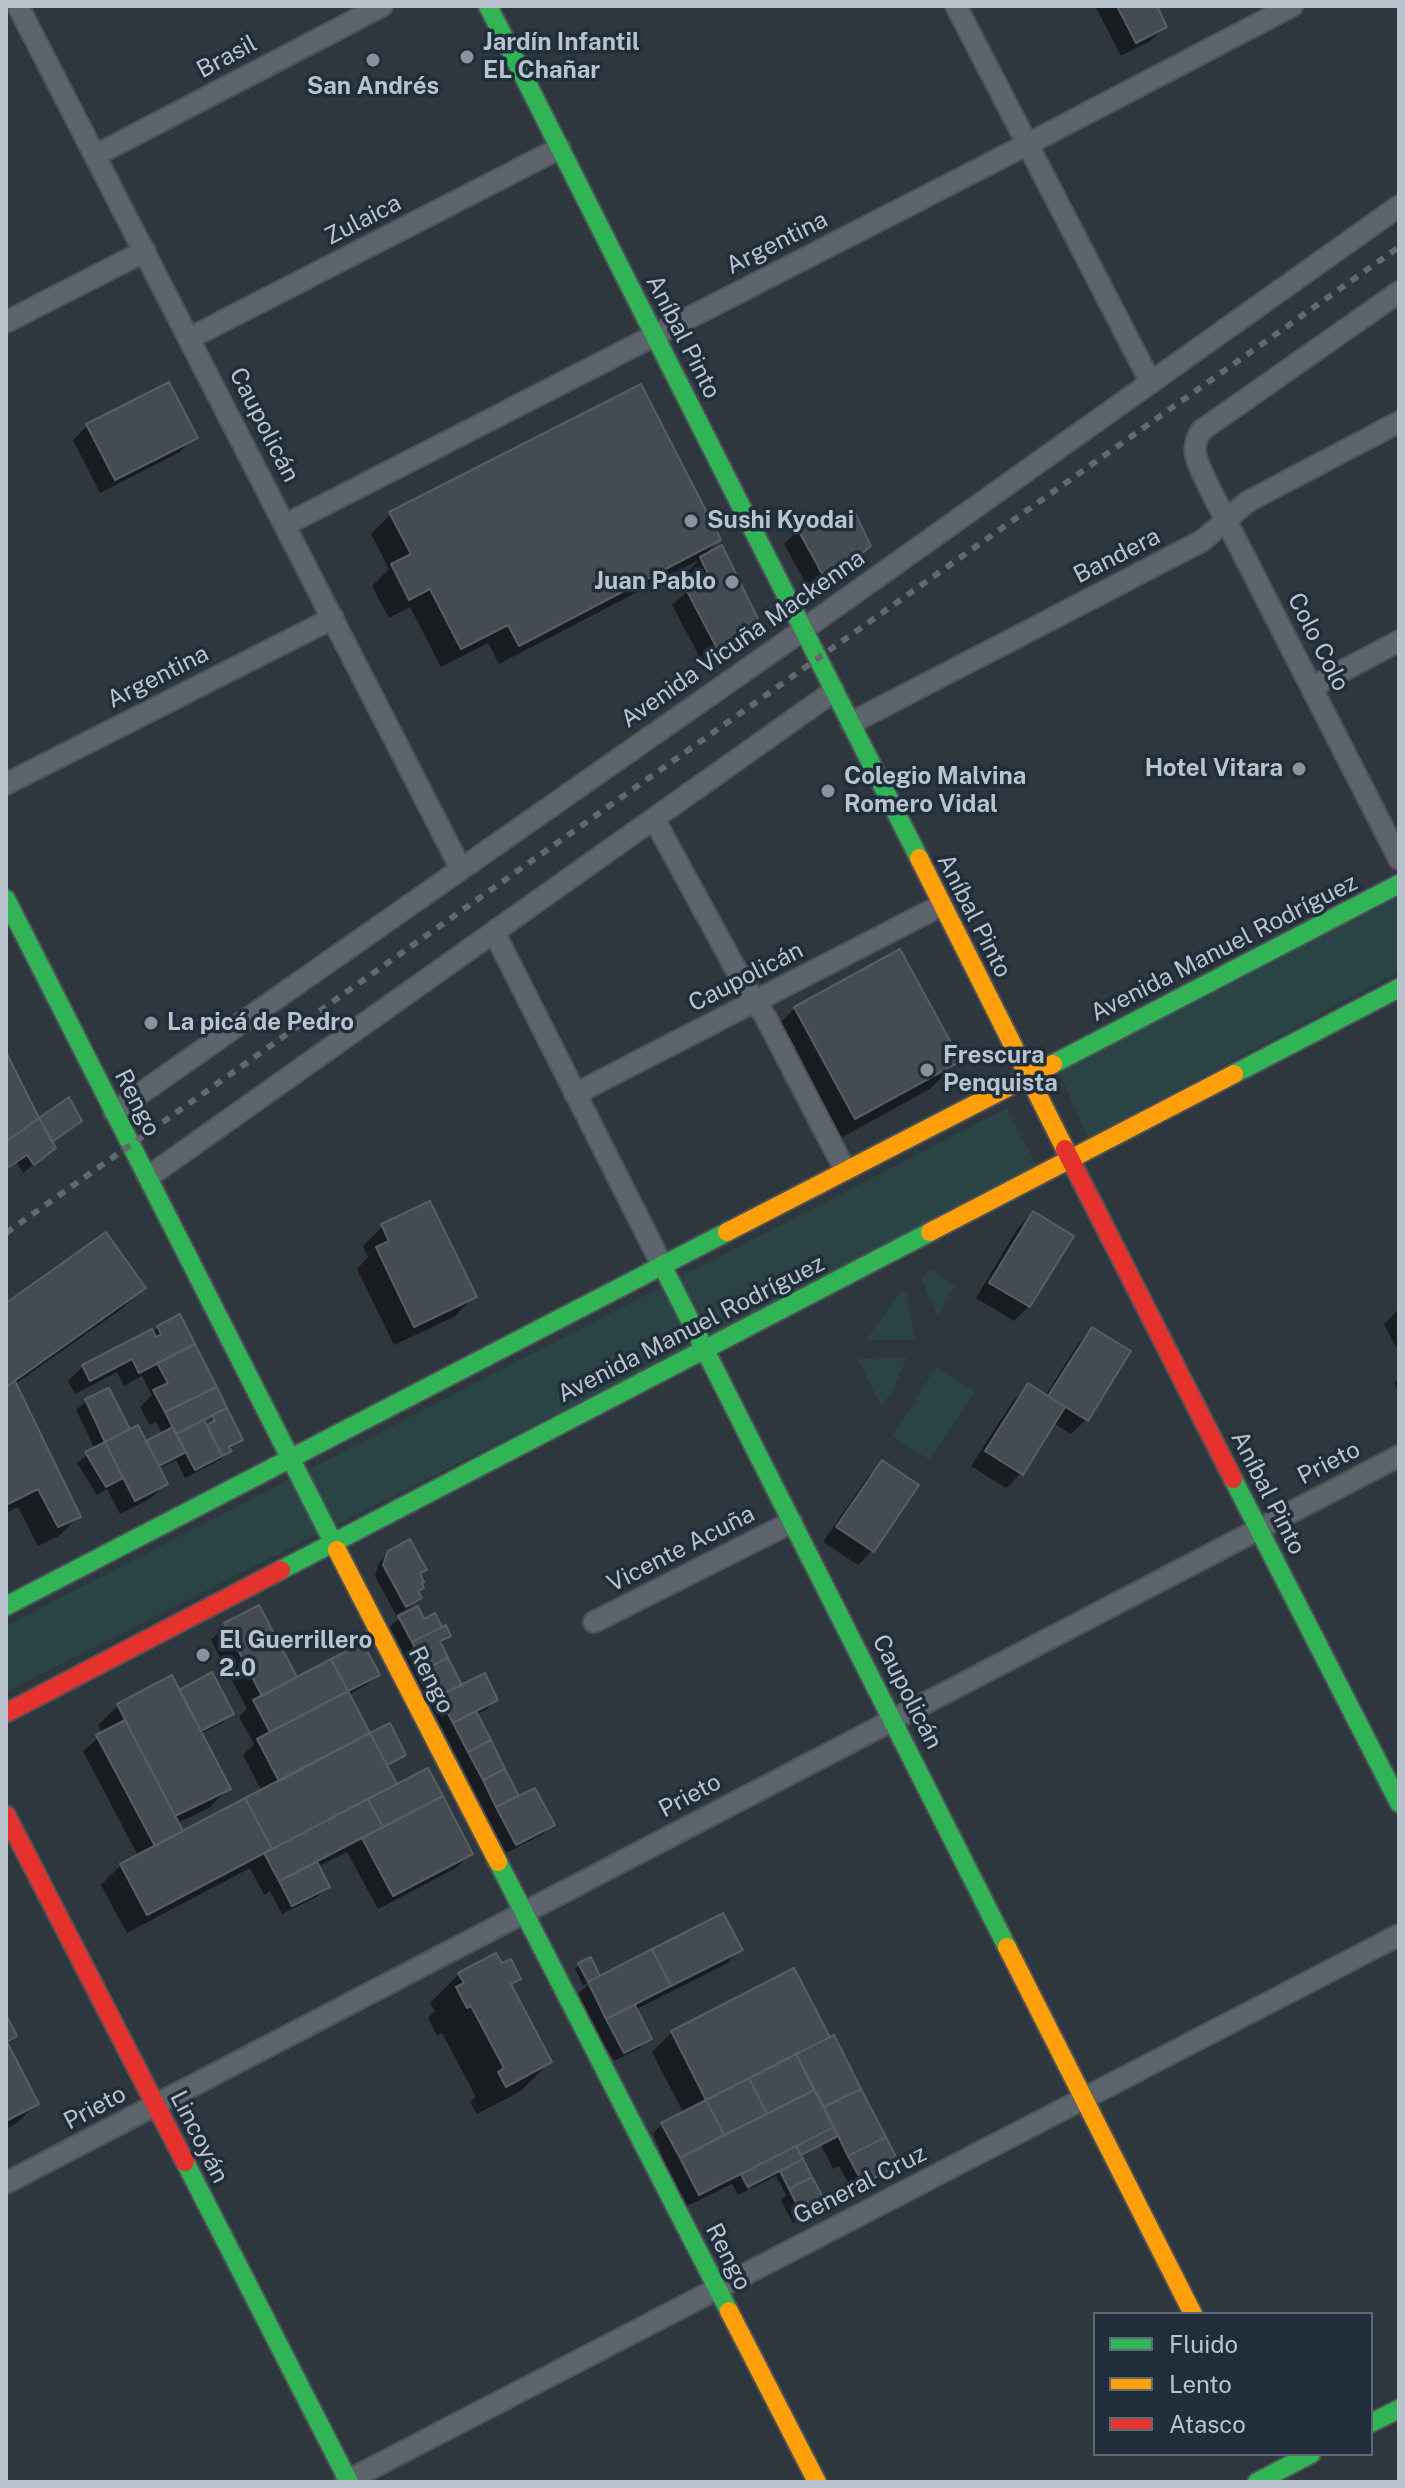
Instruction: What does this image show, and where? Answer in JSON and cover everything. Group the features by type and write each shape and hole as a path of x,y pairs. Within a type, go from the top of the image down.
{"main road":[{"name":"Aníbal Pinto","path":"488,6 1399,1803"},
{"name":"Avenida Manuel Rodríguez","path":"6,1606 1399,884"},
{"name":"Rengo","path":"6,899 817,2482"},
{"name":"Avenida Manuel Rodríguez","path":"6,1713 1399,988"},
{"name":"Caupolicán","path":"662,1265 1192,2312"},
{"name":"Lincoyán","path":"6,1815 347,2482"},
{"path":"1373,2422 1399,2409"},
{"path":"1264,2456 1270,2479 1308,2456"}],"street":[{"name":"Caupolicán","path":"18,6 461,869"},
{"name":"Brasil","path":"96,155 382,6"},
{"path":"956,6 1150,381"},
{"name":"Argentina","path":"285,525 1292,6"},
{"name":"Zulaica","path":"190,338 560,148"},
{"name":"Avenida Vicuña Mackenna","path":"114,1112 1399,206"},
{"path":"6,322 145,251"},
{"name":"Colo Colo","path":"1399,292 1202,430 1196,437 1194,447 1194,455 1204,477 1399,859"},
{"name":"Bandera","path":"851,723 1202,541 1247,502 1399,422"},
{"name":"Argentina","path":"6,784 333,618"},
{"path":"1312,687 1399,641"},
{"path":"148,1177 834,691"},
{"path":"654,819 845,1170"},
{"name":"Caupolicán","path":"575,1094 942,905"},
{"name":"Caupolicán","path":"494,932 662,1265"},
{"name":"Prieto","path":"6,2183 1399,1456"},
{"name":"Vicente Acuña","path":"594,1622 792,1522"},
{"name":"General Cruz","path":"347,2482 1399,1935"}],"green space":[{"path":"1399,897 1399,972 1088,1138 1059,1072"},
{"path":"1007,1108 1039,1170 6,1692 6,1626"},
{"path":"928,1270 955,1286 938,1316 922,1281"},
{"path":"901,1291 906,1292 915,1340 866,1340"},
{"path":"907,1357 893,1390 881,1406 858,1359"},
{"path":"936,1367 975,1391 930,1460 892,1436"}],"building":[{"path":"1117,6 1157,6 1167,27 1136,43"},
{"path":"169,382 198,438 115,480 86,424"},
{"path":"641,384 721,540 519,646 508,625 461,649 430,589 409,600 391,564 411,554 389,512"},
{"path":"854,511 871,546 831,580 824,577 797,528 820,518 825,525"},
{"path":"722,545 760,623 721,656 686,589 709,576 700,557"},
{"path":"900,949 961,1061 855,1119 794,1007"},
{"path":"6,1052 39,1118 6,1142"},
{"path":"69,1097 82,1121 52,1142 39,1118"},
{"path":"39,1118 56,1148 34,1165 27,1155 6,1169 6,1142"},
{"path":"430,1201 477,1297 414,1327 376,1247 389,1241 381,1224"},
{"path":"1033,1211 1074,1236 1030,1307 989,1283"},
{"path":"106,1232 146,1288 6,1387 6,1303"},
{"path":"180,1314 195,1344 139,1373 132,1359 90,1381 82,1365 152,1329 156,1337 161,1334 157,1326"},
{"path":"1092,1327 1131,1351 1088,1421 1048,1396"},
{"path":"195,1344 217,1387 165,1412 153,1390 168,1383 157,1363"},
{"path":"15,1381 81,1517 58,1527 38,1489 6,1505 6,1387"},
{"path":"1028,1383 1065,1407 1023,1475 985,1451"},
{"path":"217,1387 227,1408 176,1434 165,1412"},
{"path":"109,1388 130,1429 105,1442 85,1399"},
{"path":"227,1408 243,1440 229,1447 232,1451 222,1456 207,1425 215,1421 212,1415"},
{"path":"204,1420 222,1456 195,1470 176,1434"},
{"path":"138,1425 168,1484 135,1501 105,1442"},
{"path":"173,1427 186,1452 159,1466 146,1441"},
{"path":"105,1442 123,1478 106,1487 85,1452"},
{"path":"882,1460 919,1485 874,1552 836,1527"},
{"path":"410,1539 427,1570 420,1573 424,1588 418,1591 422,1598 406,1607 383,1565 388,1551"},
{"path":"259,1605 297,1677 262,1696 224,1623"},
{"path":"418,1606 424,1619 435,1613 442,1627 412,1642 398,1616"},
{"path":"446,1625 451,1636 440,1641 448,1658 425,1669 412,1642"},
{"path":"363,1643 380,1675 348,1691 331,1659"},
{"path":"448,1658 462,1685 439,1696 425,1669"},
{"path":"331,1659 348,1691 270,1732 253,1700"},
{"path":"212,1672 234,1714 201,1731 179,1690"},
{"path":"485,1673 498,1700 453,1723 439,1696"},
{"path":"172,1675 231,1789 175,1816 117,1704"},
{"path":"348,1691 370,1733 279,1781 257,1739"},
{"path":"476,1711 491,1740 468,1752 453,1723"},
{"path":"125,1720 183,1831 155,1846 96,1735"},
{"path":"390,1723 406,1755 387,1765 370,1733"},
{"path":"370,1733 397,1784 272,1849 245,1798"},
{"path":"491,1740 505,1769 483,1780 468,1752"},
{"path":"428,1768 443,1796 383,1827 368,1799"},
{"path":"505,1769 519,1796 496,1807 483,1780"},
{"path":"535,1788 555,1825 516,1845 496,1807"},
{"path":"443,1796 473,1854 393,1896 362,1838"},
{"path":"245,1798 272,1849 147,1915 120,1864"},
{"path":"368,1799 383,1827 279,1881 264,1853"},
{"path":"317,1862 330,1887 292,1906 279,1881"},
{"path":"723,1913 743,1950 671,1986 652,1949"},
{"path":"652,1949 671,1986 606,2019 588,1982"},
{"path":"496,1953 502,1963 511,1959 521,1979 511,1984 552,2062 506,2087 498,2072 504,2068 471,2006 467,2008 456,1987 464,1983 458,1973"},
{"path":"591,1957 600,1976 588,1982 578,1963"},
{"path":"794,1968 830,2037 706,2100 671,2031"},
{"path":"635,2005 652,2039 624,2053 606,2019"},
{"path":"6,2015 17,2036 7,2042 39,2104 6,2121"},
{"path":"834,2035 861,2089 824,2107 796,2054"},
{"path":"796,2054 814,2090 767,2114 749,2078"},
{"path":"749,2078 767,2114 724,2135 706,2100"},
{"path":"861,2089 886,2137 848,2156 824,2107"},
{"path":"814,2090 834,2127 699,2195 680,2158"},
{"path":"706,2100 724,2135 680,2158 661,2123"},
{"path":"834,2127 838,2136 801,2155 796,2146"},
{"path":"886,2137 900,2165 863,2184 848,2156"},
{"path":"796,2146 803,2159 748,2187 741,2174"},
{"path":"803,2159 812,2177 789,2189 780,2171"},
{"path":"812,2177 826,2203 802,2215 789,2189"}],"railway":[{"path":"6,1233 1399,247"}],"traffic: fast":[{"path":"488,6 919,858"},
{"path":"1053,1064 1399,884"},
{"path":"6,899 337,1550"},
{"path":"1234,1074 1399,988"},
{"path":"6,1606 727,1232"},
{"path":"281,1570 930,1232"},
{"path":"662,1265 1007,1947"},
{"path":"1233,1479 1399,1803"},
{"path":"498,1862 729,2311"},
{"path":"185,2162 349,2482"},
{"path":"1373,2422 1399,2409"},
{"path":"1257,2482 1307,2456"}],"traffic: slow":[{"path":"919,858 1065,1149"},
{"path":"727,1232 1053,1064"},
{"path":"930,1232 1234,1074"},
{"path":"337,1550 498,1862"},
{"path":"1007,1947 1192,2312"},
{"path":"729,2311 817,2482"}],"traffic: jam":[{"path":"1065,1149 1233,1479"},
{"path":"6,1713 281,1570"},
{"path":"6,1815 185,2162"}],"place":[{"name":"Jardín Infantil EL Chañar","path":"467,57"},
{"name":"San Andrés","path":"373,60"},
{"name":"Sushi Kyodai","path":"691,521"},
{"name":"Juan Pablo","path":"732,582"},
{"name":"Hotel Vitara","path":"1299,769"},
{"name":"Colegio Malvina Romero Vidal","path":"828,791"},
{"name":"La picá de Pedro","path":"151,1023"},
{"name":"Frescura Penquista","path":"927,1070"},
{"name":"El Guerrillero 2.0","path":"203,1655"}]}
